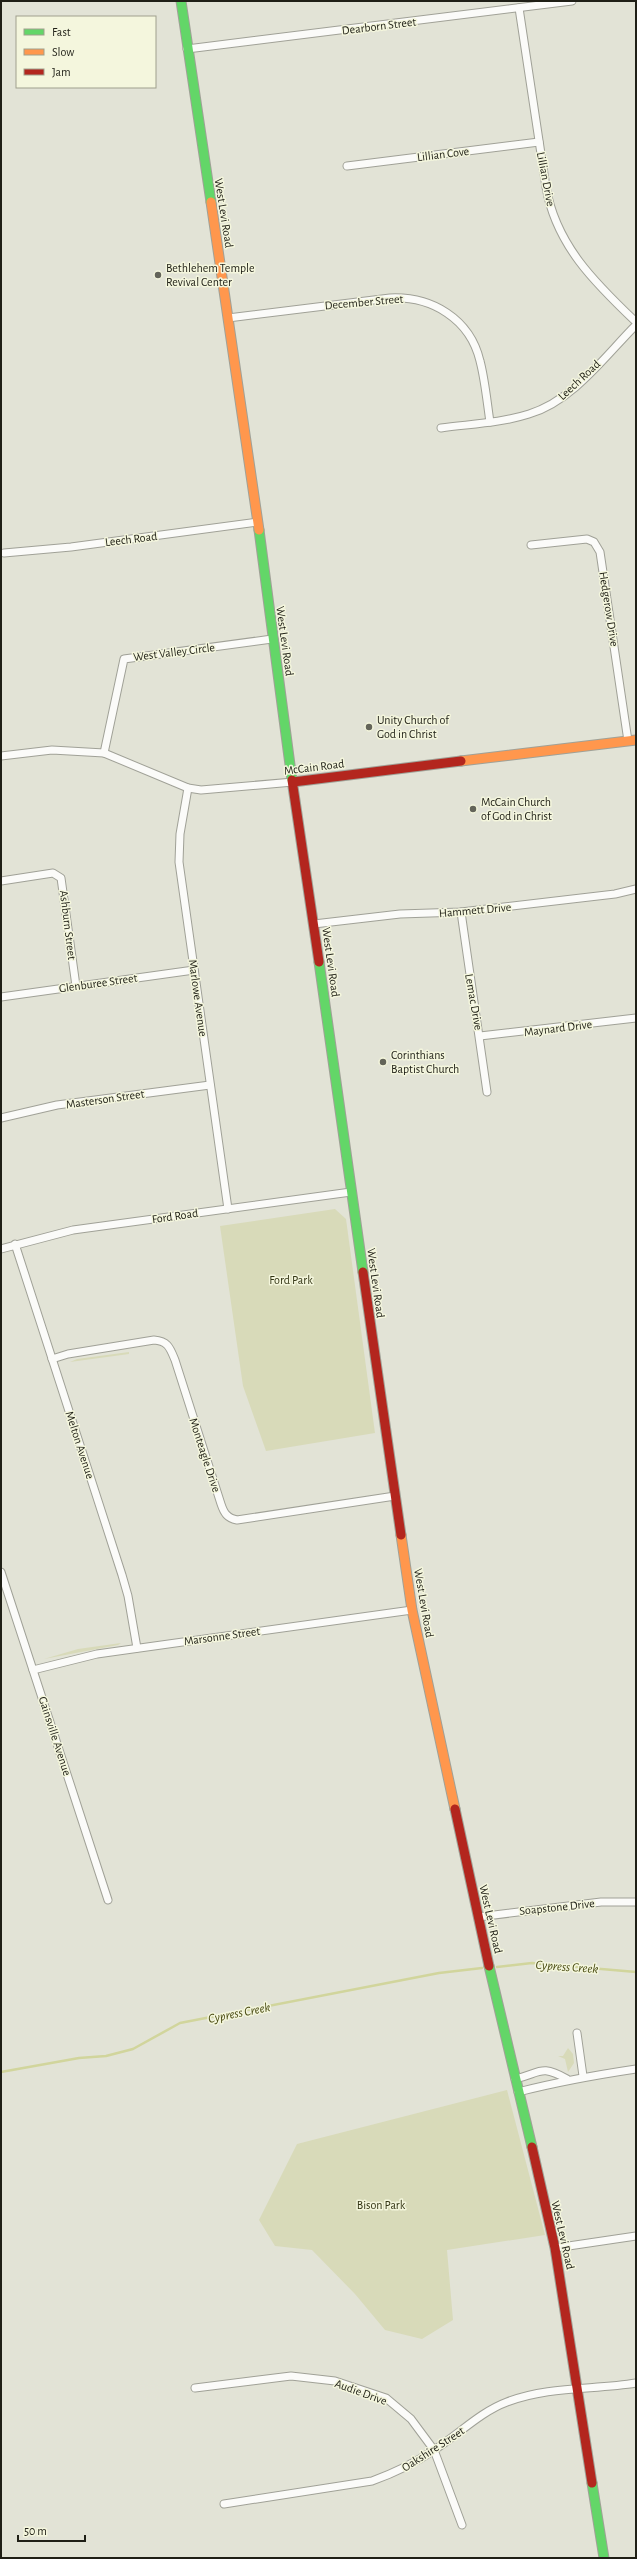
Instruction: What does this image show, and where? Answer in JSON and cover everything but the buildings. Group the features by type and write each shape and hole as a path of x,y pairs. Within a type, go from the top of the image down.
{"street":[{"name":"West Levi Road","path":"181,1 258,522 272,639 314,924 394,1496 412,1610 478,1917 555,2248 604,2558"},
{"name":"Dearborn Street","path":"187,49 572,1"},
{"name":"Lillian Drive","path":"519,8 549,203 566,244 585,270 636,324"},
{"name":"Lillian Cove","path":"347,166 539,142"},
{"name":"December Street","path":"228,318 390,298 414,299 430,303 460,323 472,340 481,361 490,422"},
{"name":"Leech Road","path":"441,428 490,422 530,414 555,402 582,380 636,324"},
{"name":"Leech Road","path":"4,553 58,549 258,522"},
{"name":"Hedgerow Drive","path":"531,545 586,539 594,542 600,552 632,741"},
{"name":"West Valley Circle","path":"104,753 124,659 272,639"},
{"name":"McCain Road","path":"1,756 52,750 104,753 188,788 210,791 632,741"},
{"name":"Marlowe Avenue","path":"188,788 180,834 179,862 228,1209"},
{"name":"Ashburn Street","path":"1,881 53,873 61,878 76,986"},
{"name":"Hammett Drive","path":"314,924 400,914 461,912 615,894 636,889"},
{"name":"Lemac Drive","path":"461,912 475,1018 480,1036 487,1092"},
{"name":"Glenburee Street","path":"1,997 194,970"},
{"name":"Maynard Drive","path":"480,1036 636,1018"},
{"name":"Masterson Street","path":"1,1118 64,1104 210,1084"},
{"name":"Ford Road","path":"1,1249 15,1244 73,1230 351,1192"},
{"name":"Melton Avenue","path":"15,1244 125,1583 137,1648"},
{"name":"Monteagle Drive","path":"52,1359 68,1354 154,1340 163,1341 167,1344 175,1360 221,1504 224,1512 231,1519 237,1520 394,1496"},
{"name":"Gainsville Avenue","path":"1,1572 108,1900"},
{"name":"Marsonne Street","path":"34,1670 72,1659 137,1648 412,1610"},
{"name":"Soapstone Drive","path":"478,1917 601,1902 636,1902"},
{"path":"577,2033 583,2076"},
{"path":"518,2092 555,2084 567,2079 636,2069"},
{"path":"515,2079 542,2070 548,2070 567,2079"},
{"path":"555,2248 636,2236"},
{"name":"Audie Drive","path":"195,2388 291,2376 335,2381 386,2398 412,2419 434,2450 462,2525"},
{"name":"Oakshire Street","path":"224,2504 372,2481 395,2473 434,2450 489,2411 508,2401 557,2390 636,2383"}],"green space":[{"name":"Ford Park","path":"335,1209 346,1219 375,1433 266,1451 243,1386 220,1226"},
{"path":"129,1352 129,1354 70,1362 77,1359"},
{"path":"121,1643 118,1645 44,1659 78,1649"},
{"path":"568,2048 573,2054 574,2063 568,2072 565,2059 558,2056 563,2056"},
{"name":"Bison Park","path":"507,2090 545,2235 447,2250 453,2320 422,2339 385,2330 355,2294 312,2250 275,2246 259,2220 297,2144"}],"waterway":[{"name":"Cypress Creek","path":"497,1967 532,1963 636,1972"},
{"name":"Cypress Creek","path":"1,2072 79,2058 106,2056 133,2049 180,2023 439,1973 482,1968"}],"traffic: fast":[{"path":"181,1 211,202"},
{"path":"259,530 292,780"},
{"path":"319,962 363,1272"},
{"path":"489,1966 532,2147"},
{"path":"592,2483 604,2558"}],"traffic: slow":[{"path":"211,202 259,530"},
{"path":"461,761 636,740"},
{"path":"401,1535 412,1610 455,1809"}],"traffic: jam":[{"path":"293,782 461,761"},
{"path":"292,780 319,962"},
{"path":"363,1272 401,1535"},
{"path":"455,1809 489,1966"},
{"path":"532,2147 555,2248 592,2483"}],"place":[{"name":"Bethlehem Temple Revival Center","path":"158,275"},
{"name":"Unity Church of God in Christ","path":"369,727"},
{"name":"McCain Church of God in Christ","path":"473,809"},
{"name":"Corinthians Baptist Church","path":"383,1062"}]}
